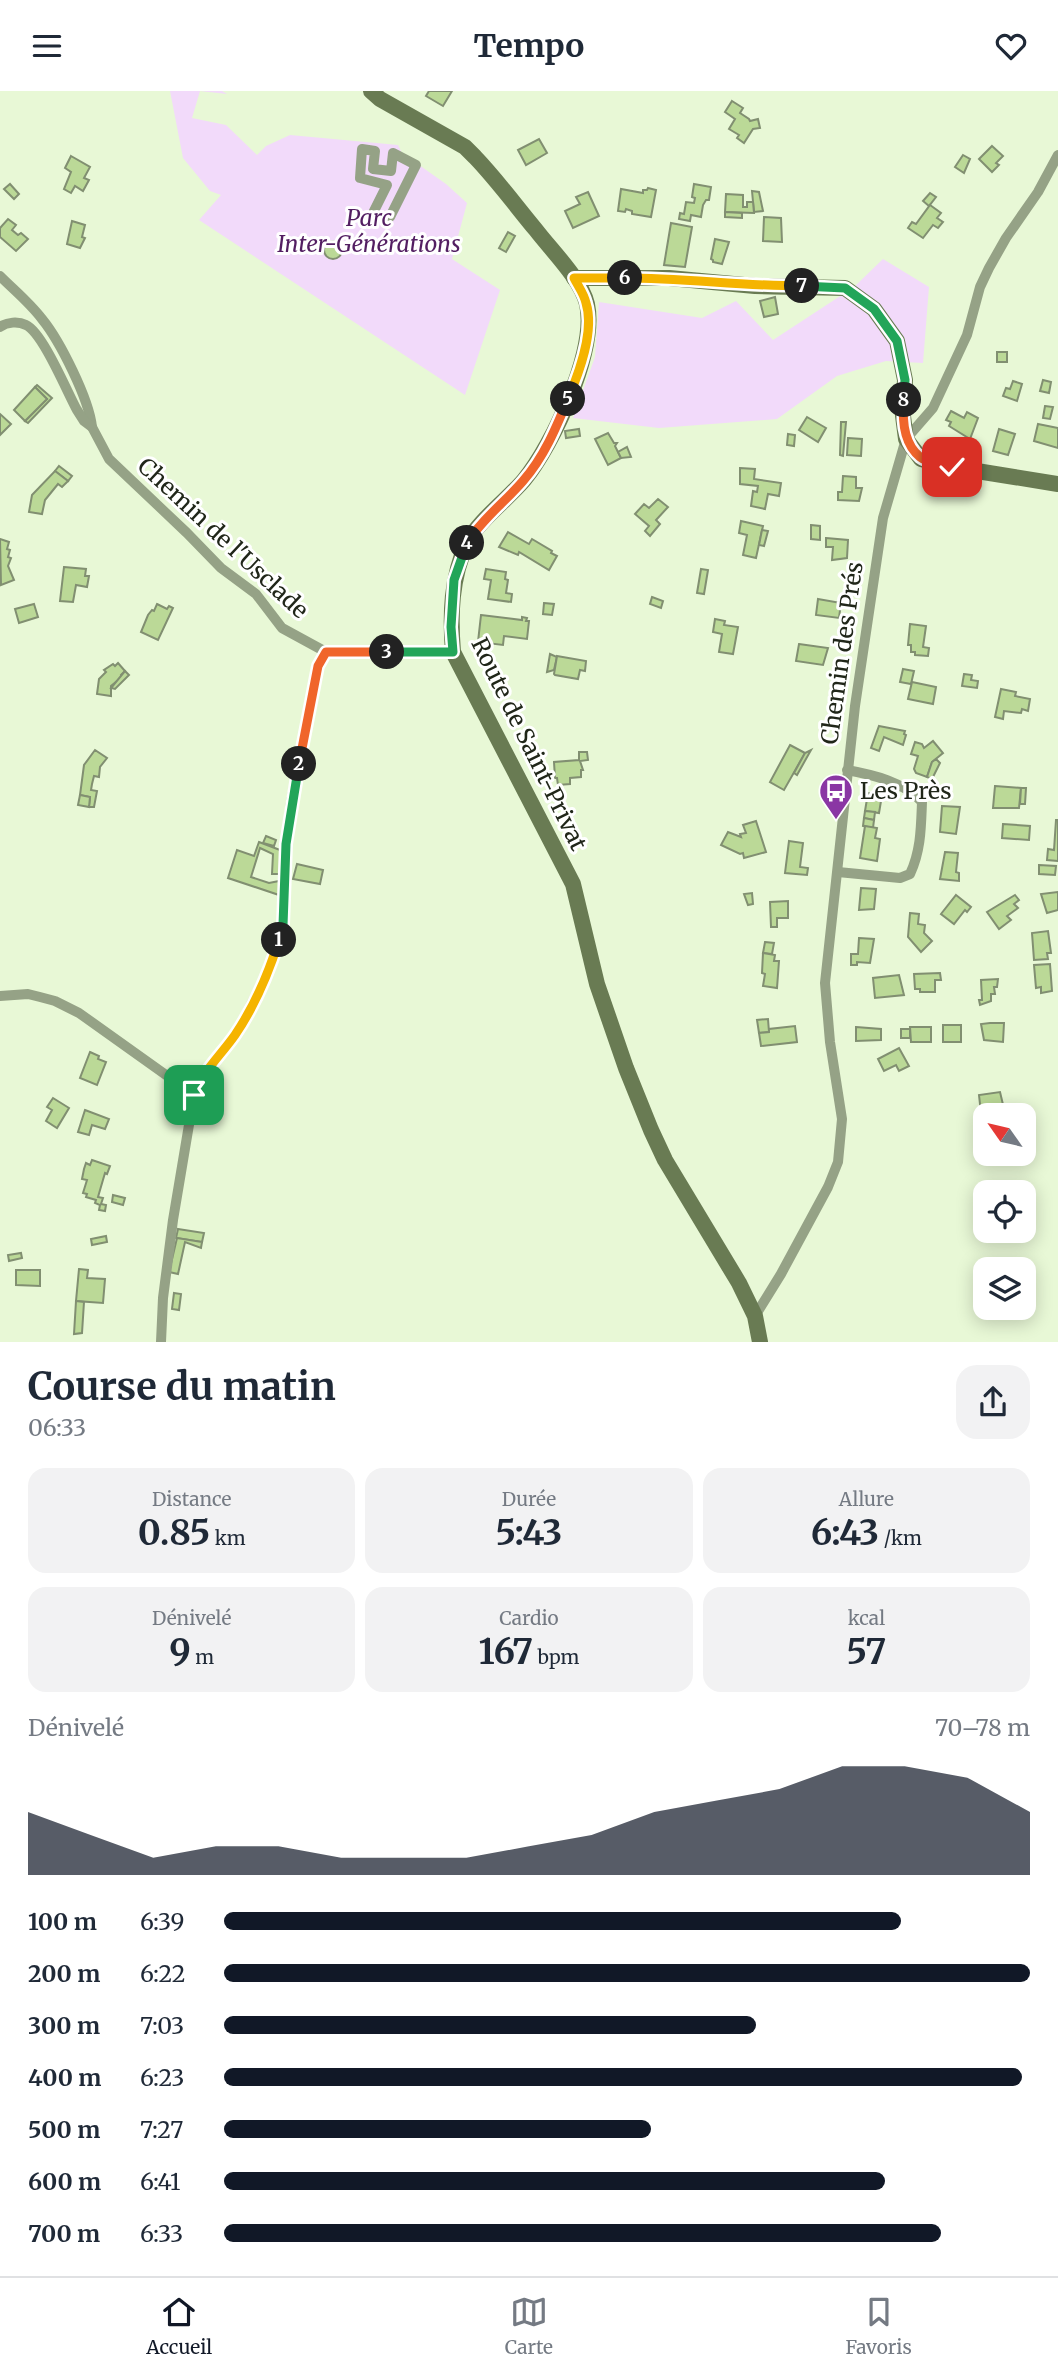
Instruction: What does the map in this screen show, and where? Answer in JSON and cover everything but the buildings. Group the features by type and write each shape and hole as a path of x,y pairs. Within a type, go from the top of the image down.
{"street":[{"name":"Route de Saint-Privat","path":"371,91 380,99 464,147 475,157 574,278 587,304 587,338 579,371 550,442 524,480 468,541 454,580 451,627 453,652 573,884 597,984 650,1130 665,1160 739,1283 755,1316 760,1342"},
{"path":"362,149 375,151 373,169 391,171 393,153 416,165 390,217 372,215 387,185 360,178 362,149"},
{"path":"906,439 933,408 967,335 980,288 989,268 1038,192 1058,155"},
{"path":"0,277 43,319 73,371 92,426"},
{"path":"574,278 669,278 755,286 845,288 874,309 897,341 905,380 902,416 906,439 921,459 952,467 1058,484"},
{"name":"Chemin de l'Usclade","path":"0,327 6,323 25,324 37,334 77,410 84,421 92,426 109,459 221,568 256,594 282,628 326,652 453,652"},
{"name":"Chemin des Prés","path":"755,1316 828,1187 838,1162 842,1119 830,1042 825,983 847,770 883,518 906,439"},
{"path":"161,1342 163,1298 173,1220 194,1095 206,1072 236,1034 270,969 283,925 286,844 291,802 318,666 326,652"},
{"path":"838,872 900,878 910,874 917,860 920,838 922,802 912,791 847,770"},
{"path":"0,996 40,996 79,1013 194,1095"}],"green space":[{"name":"Parc Inter-Générations","path":"170,91 200,91 192,118 226,125 257,155 266,146 290,135 398,145 402,153 446,184 467,203 452,259 500,290 465,395 199,220 221,195 210,191 183,158"},
{"path":"200,91 222,91 227,94"},
{"path":"883,259 929,287 923,363 886,361 837,376 777,419 659,428 573,418 595,357 599,302 702,318 736,301 773,340 854,287"}],"place":[{"name":"Les Près","path":"836,821"}],"route":[{"path":"194,1095 206,1072 236,1034 270,969 283,925 286,844 291,802 318,666 326,652 453,652 451,627 454,580 468,541 524,480 550,442 579,371 587,338 587,304 574,278 669,278 755,286 845,288 874,309 897,341 905,380 902,416 906,439 921,459 952,467"}]}
